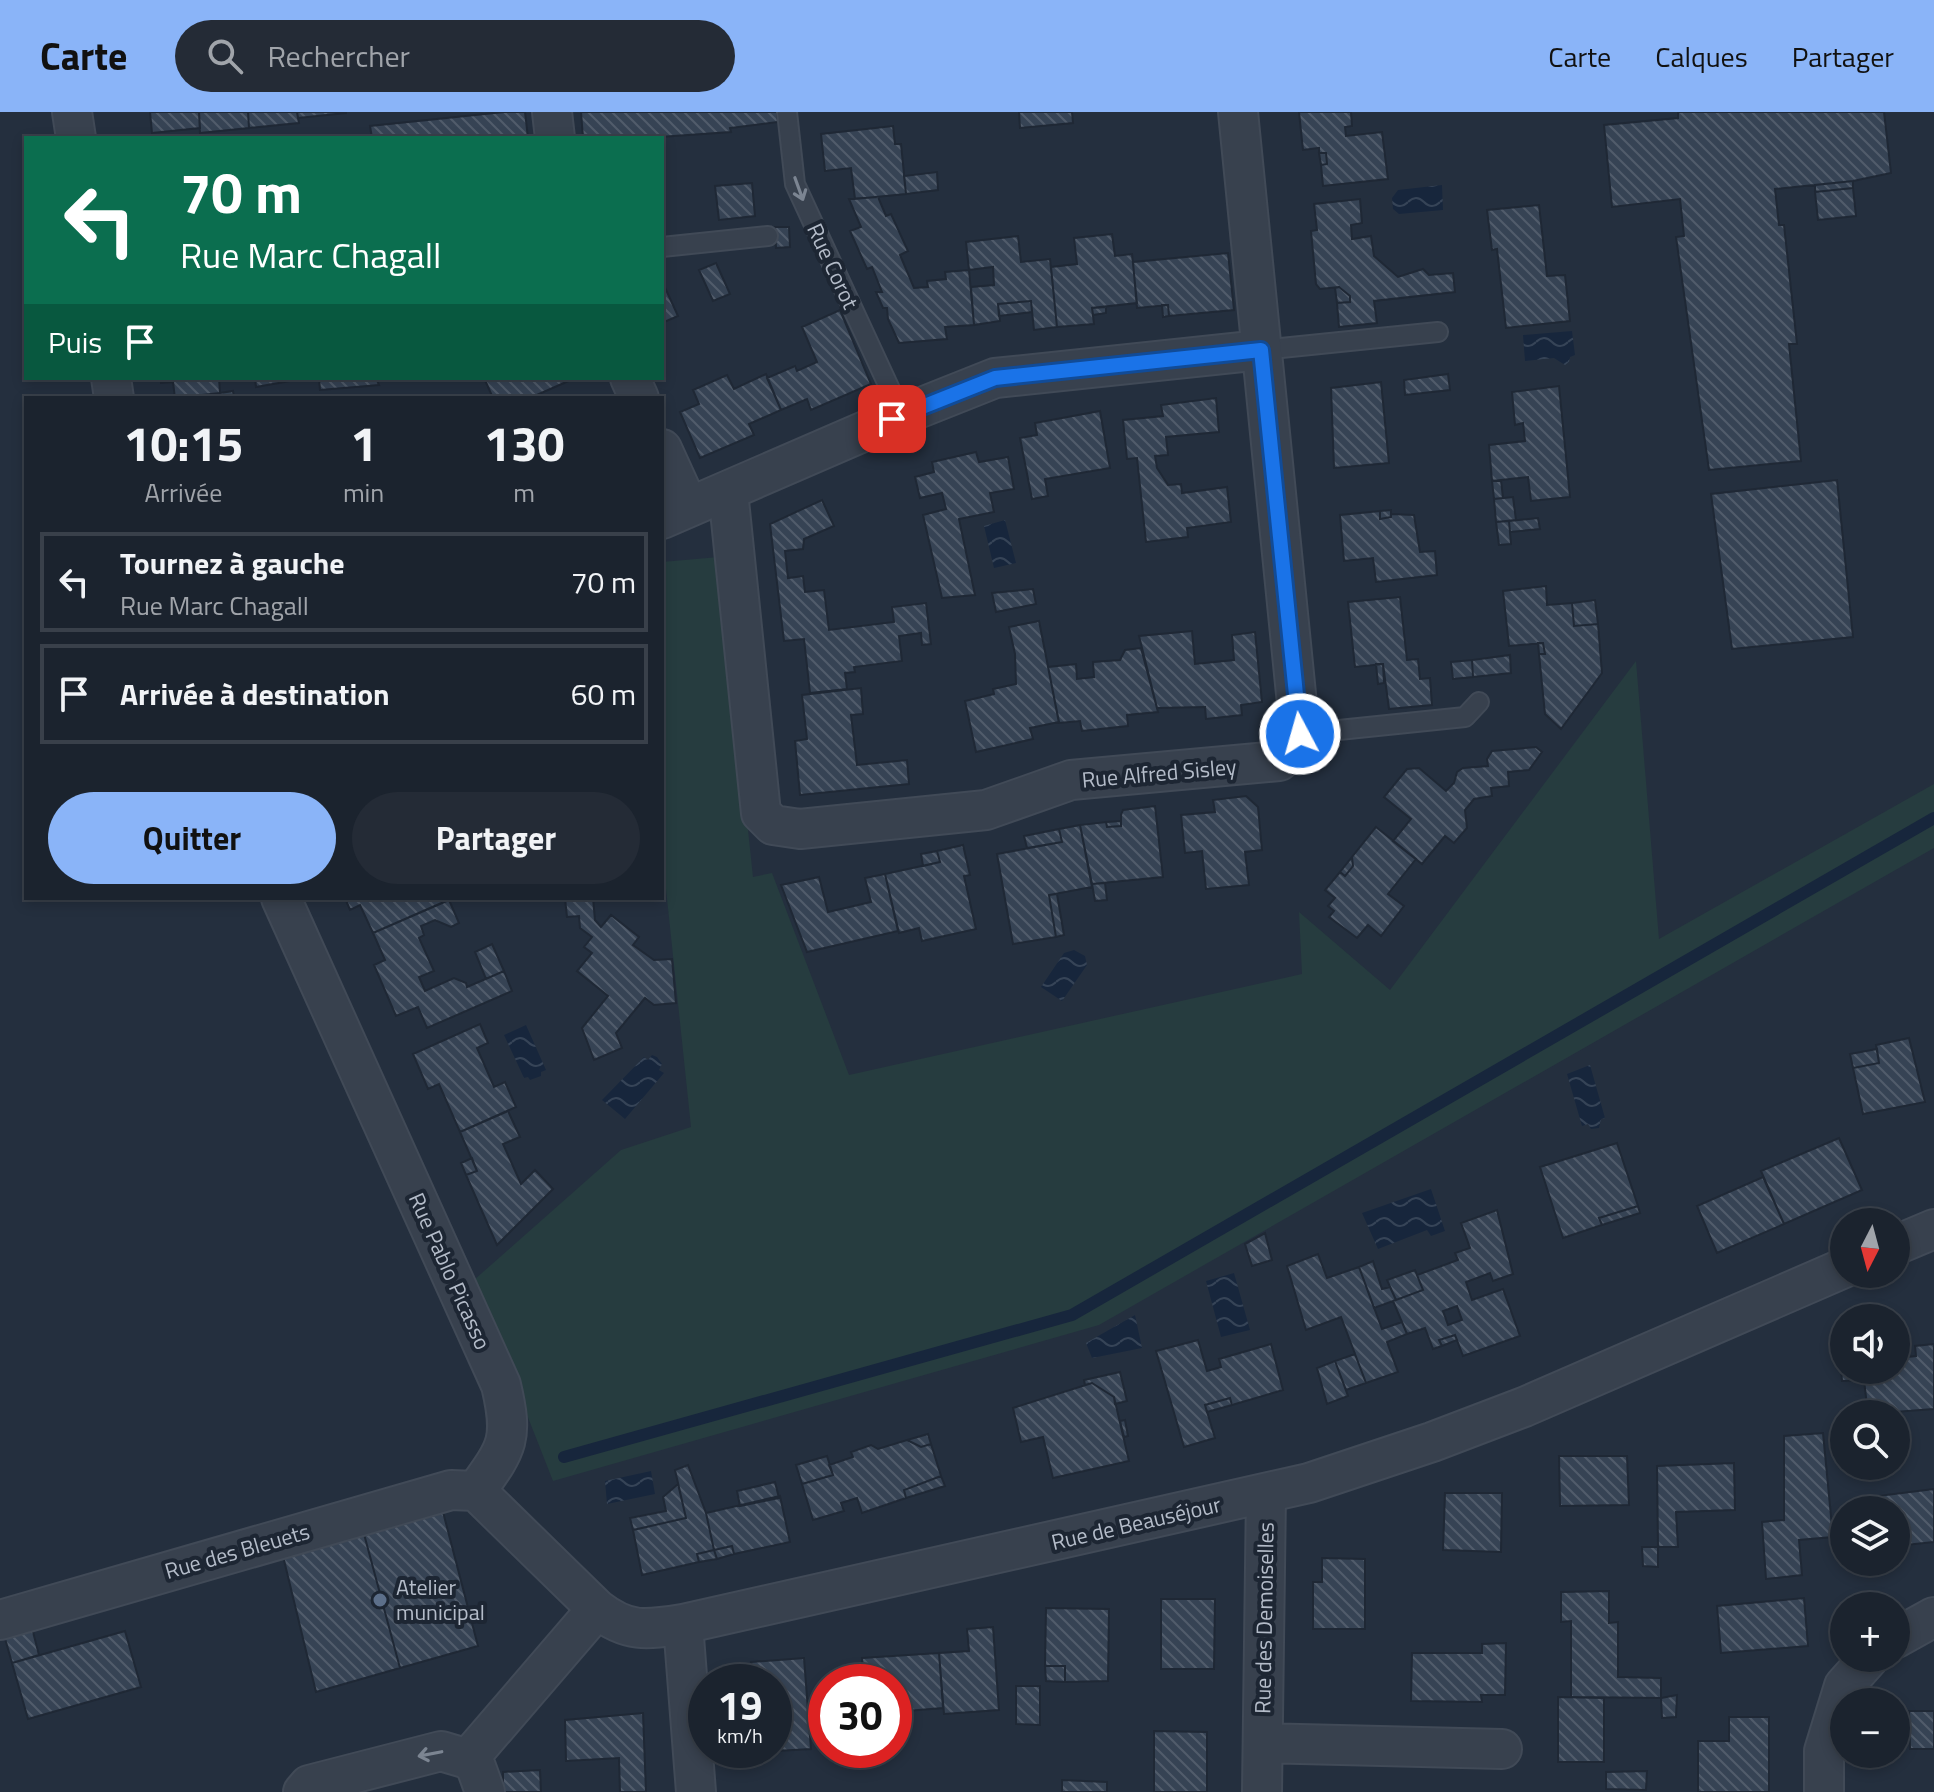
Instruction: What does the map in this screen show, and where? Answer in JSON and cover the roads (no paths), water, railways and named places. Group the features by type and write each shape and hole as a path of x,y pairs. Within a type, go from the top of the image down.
{"street":[{"path":"72,112 76,136"},
{"path":"552,112 555,136"},
{"path":"1238,112 1300,734"},
{"path":"664,459 675,513 995,378 1261,350"},
{"name":"Rue Alfred Sisley","path":"728,491 761,813 773,825 800,829 986,810 1071,780 1264,764 1279,761 1291,750 1300,734"},
{"name":"Rue Pablo Picasso","path":"282,900 501,1385 508,1432 502,1454 476,1491"},
{"path":"1910,1239 1934,1229"},
{"name":"Rue de Beauséjour","path":"597,1609 613,1622 632,1628 652,1629 683,1624 1266,1493 1338,1474 1524,1407 1830,1274"},
{"name":"Rue des Bleuets","path":"0,1620 451,1490 476,1491"},
{"path":"468,1759 597,1609 476,1491"},
{"name":"Rue des Demoiselles","path":"1262,1792 1266,1493"},
{"path":"1910,1630 1934,1617"},
{"path":"683,1624 696,1792"},
{"path":"1824,1792 1824,1751 1844,1686 1856,1672"},
{"name":"Rue des Demoiselles","path":"1263,1743 1502,1749"},
{"path":"303,1792 309,1785 441,1751 468,1759 476,1767 485,1792"}],"lane":[{"name":"Rue Corot","path":"787,112 795,184 902,415"},
{"path":"664,247 768,236"},
{"path":"1261,350 1438,332"},
{"path":"1300,734 1465,717 1479,702"}],"water":[{"path":"1442,185 1443,210 1399,214 1393,209 1392,198 1398,190"},
{"path":"1572,331 1575,355 1565,365 1554,358 1525,361 1523,335"},
{"path":"1005,520 1016,563 994,568 984,526"},
{"path":"1074,950 1085,956 1087,965 1062,1001 1041,987 1064,953"},
{"path":"526,1025 546,1070 541,1072 541,1076 530,1080 524,1078 504,1035"},
{"path":"652,1055 662,1064 659,1070 664,1073 625,1119 602,1100 644,1057 648,1060"},
{"path":"1590,1065 1605,1118 1601,1119 1599,1128 1591,1129 1588,1124 1582,1126 1567,1074"},
{"path":"1431,1189 1445,1231 1431,1236 1427,1230 1378,1249 1362,1213"},
{"path":"1234,1273 1250,1330 1221,1337 1206,1281"},
{"path":"1135,1315 1142,1348 1092,1358 1086,1343"},
{"path":"651,1471 655,1494 607,1504 605,1481"}],"waterway":[{"path":"564,1457 1072,1315 1934,818"}],"place":[{"name":"Atelier municipal","path":"380,1600"}]}
